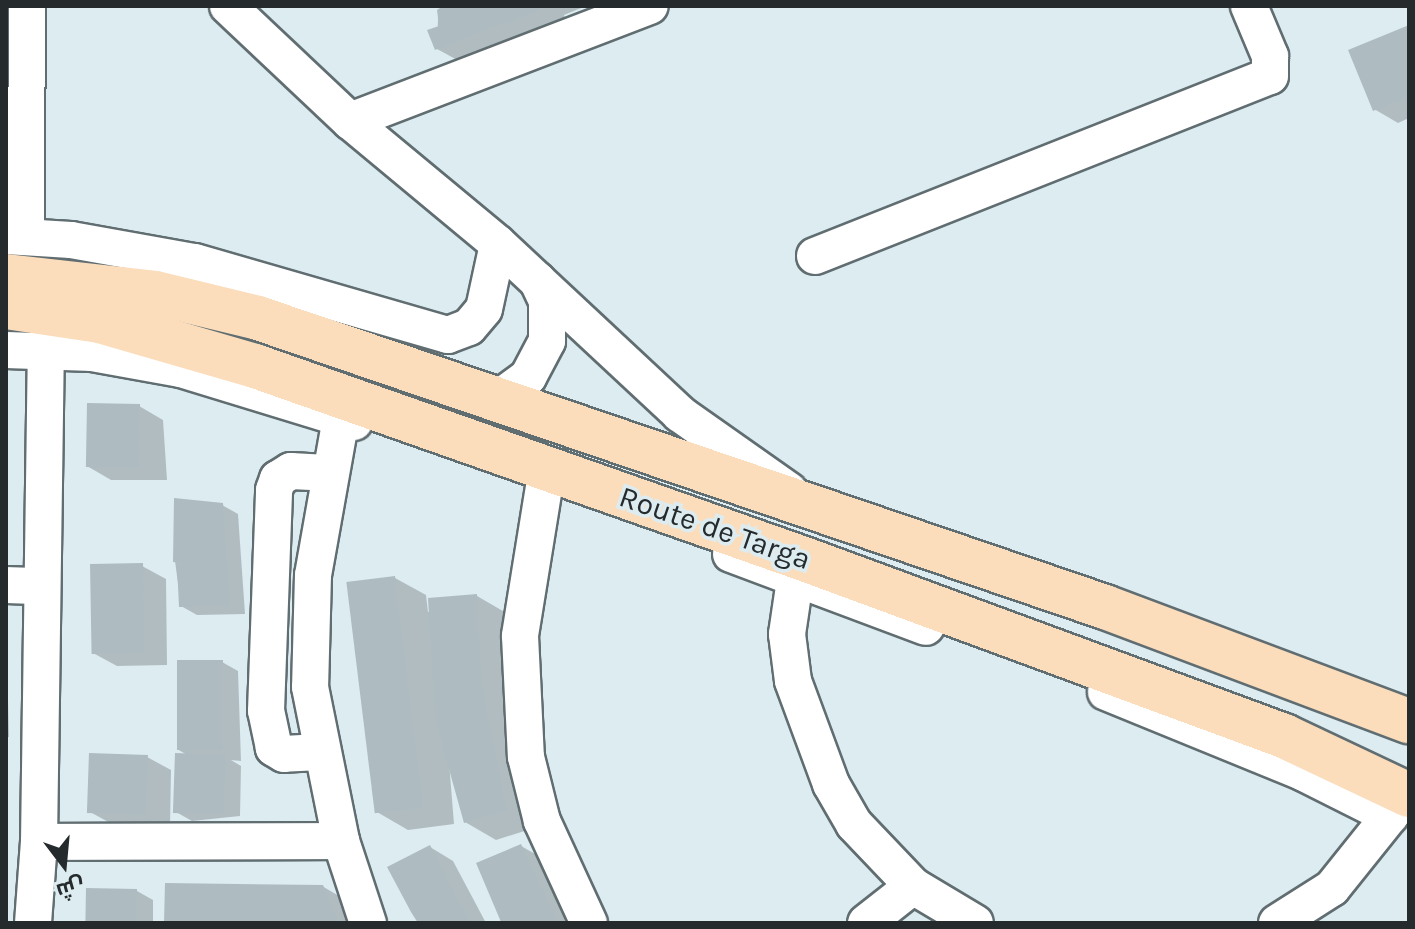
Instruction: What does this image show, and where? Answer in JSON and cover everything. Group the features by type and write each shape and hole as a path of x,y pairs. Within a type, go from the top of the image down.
{"main road":[{"name":"Route de Targa","path":"6,276 100,284 199,302 1105,607 1409,721"},
{"name":"Route de Targa","path":"6,307 100,321 255,366 789,554 1284,736 1402,802"}],"street":[{"path":"228,6 350,121 498,244 680,414 813,508"},
{"path":"350,121 650,6"},
{"path":"815,256 1270,76 1270,56 1249,6"},
{"path":"20,18 16,237 112,245 195,262 448,335 469,327 484,309 498,244"},
{"path":"495,401 528,377 547,341 547,301 536,279"},
{"path":"6,350 92,353 181,369 341,418 544,487 1091,686 1304,773 1402,802 1332,888 1277,923"},
{"path":"33,923 39,842 23,586 46,352"},
{"path":"341,418 327,473 313,575 310,687 320,752 341,841 368,923"},
{"path":"320,752 284,754 274,748 266,711 274,490 278,479 291,471 327,473"},
{"path":"544,487 520,636 526,757 542,821 563,878 589,923"},
{"path":"795,580 787,634 793,681 811,739 854,824 913,886 975,923"},
{"path":"39,842 341,841"},
{"path":"866,923 913,886"}],"building":[{"path":"443,6 549,6 435,50 427,30 439,26 437,10"},
{"path":"1409,25 1409,96 1373,111 1348,50"},
{"path":"87,403 140,404 139,468 86,467"},
{"path":"174,498 223,503 230,606 179,607 177,564 204,564 173,562"},
{"path":"143,563 145,653 92,654 90,564"},
{"path":"395,576 423,807 375,813 346,582"},
{"path":"477,594 482,685 507,810 464,823 435,719 428,598"},
{"path":"177,660 223,660 223,750 177,750"},
{"path":"89,753 148,755 146,815 87,813"},
{"path":"175,753 226,755 224,815 173,813"},
{"path":"521,844 560,923 501,922 476,863"},
{"path":"430,845 470,923 418,923 387,867"},
{"path":"165,883 323,885 339,923 164,923"},
{"path":"86,888 137,889 136,923 85,923"}]}
